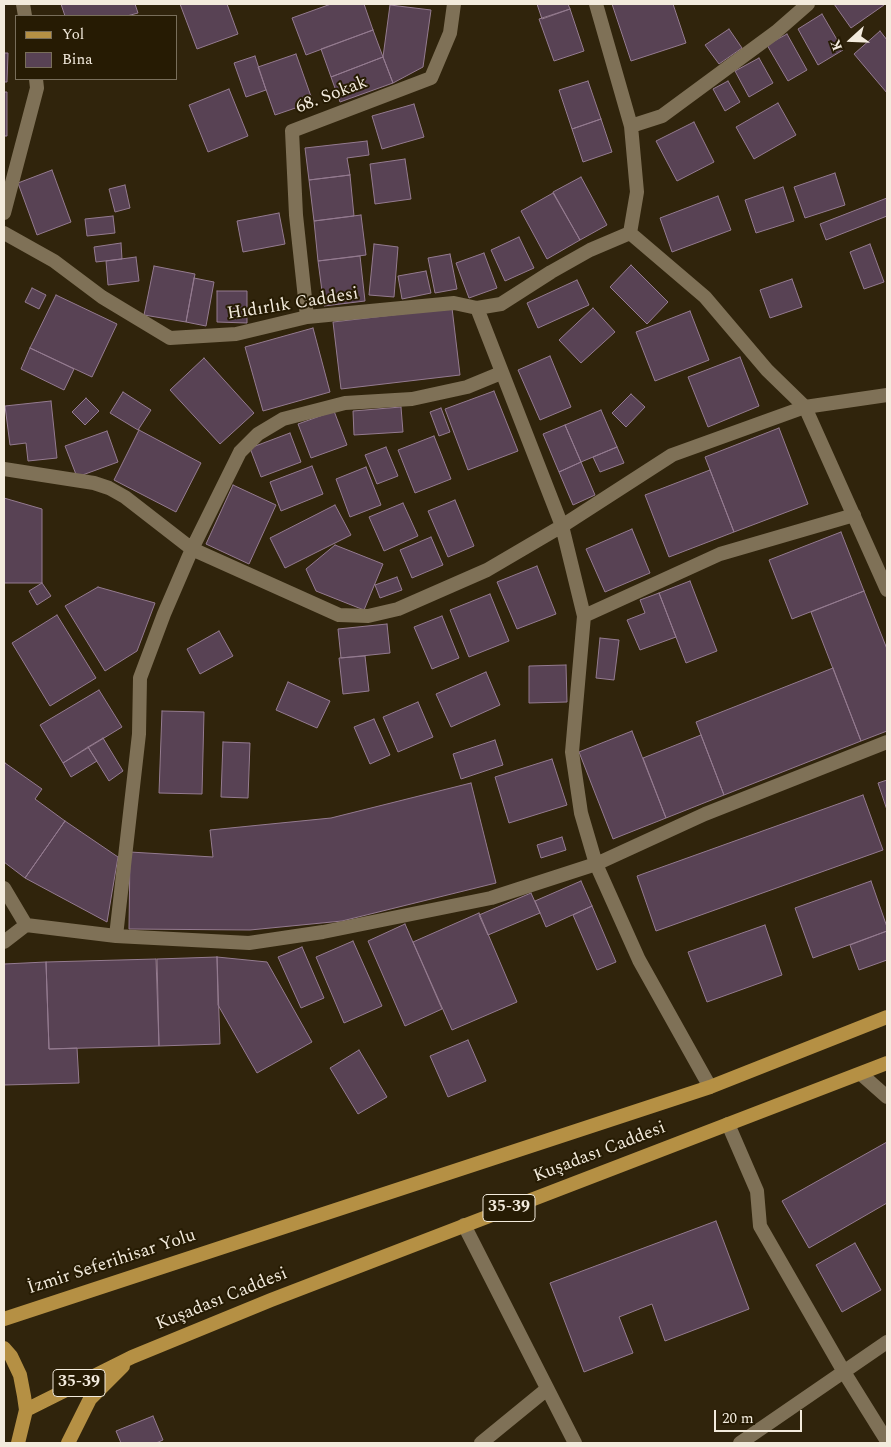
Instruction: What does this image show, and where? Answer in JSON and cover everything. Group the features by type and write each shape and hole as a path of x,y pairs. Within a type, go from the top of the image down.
{"main road":[{"name":"Kuşadası Caddesi","path":"233,1243 710,1087 887,1017"},
{"name":"Kuşadası Caddesi","path":"132,1357 271,1300 887,1063"},
{"name":"İzmir Seferihisar Yolu","path":"4,1319 233,1243"},
{"path":"4,1348 20,1375 26,1410 18,1443"},
{"name":"35-39","path":"26,1410 132,1357"},
{"path":"68,1443 90,1399 132,1357"}],"street":[{"name":"68. Sokak","path":"307,318 296,215 292,131 431,78 450,33 454,4"},
{"path":"596,4 631,126 637,192 630,233 705,297 768,370 805,407 887,590"},
{"path":"631,126 662,116 776,32 808,4"},
{"path":"4,213 37,88 36,80"},
{"name":"Hıdırlık Caddesi","path":"4,233 54,261 102,297 170,338 236,334 307,318 454,304 476,308 501,304 590,250 630,233"},
{"path":"476,308 562,526 584,616 572,752 581,813 596,864 639,960 710,1087"},
{"path":"116,936 139,734 140,678 164,614 192,549 240,452 258,434 283,419 345,403 412,398 467,387 501,372"},
{"path":"4,469 94,483 109,488 125,497 192,549 338,615 368,616 398,609 487,570 562,526 672,455 805,407 887,395"},
{"path":"584,616 720,554 854,515"},
{"path":"4,942 26,925 116,936 249,943 314,934 491,898 596,864 705,814 887,742"},
{"path":"4,888 26,925"},
{"path":"861,1074 887,1097"},
{"path":"728,1124 757,1191 760,1226 844,1372 887,1441"},
{"path":"464,1225 575,1443"},
{"path":"740,1443 887,1342"},
{"path":"481,1443 547,1389"}],"building":[{"path":"61,4 135,4 138,13 131,15 65,15"},
{"path":"180,4 227,4 238,34 197,49"},
{"path":"331,4 364,4 373,30 306,55 292,18"},
{"path":"537,4 568,4 570,9 542,19"},
{"path":"612,4 673,4 686,43 631,61"},
{"path":"834,4 883,4 884,5 851,28"},
{"path":"390,5 431,10 423,67 393,83 383,57"},
{"path":"570,9 584,51 554,61 539,19"},
{"path":"822,14 843,50 818,65 798,29"},
{"path":"729,29 742,48 719,64 705,45"},
{"path":"373,30 383,57 331,77 321,49"},
{"path":"880,31 887,40 887,93 854,54"},
{"path":"787,34 807,70 788,81 767,45"},
{"path":"4,53 8,53 7,82 4,82"},
{"path":"296,54 313,102 275,115 258,67"},
{"path":"255,56 266,90 246,97 234,63"},
{"path":"383,57 393,83 340,102 331,77"},
{"path":"759,58 773,83 749,97 735,71"},
{"path":"588,81 601,119 572,129 559,90"},
{"path":"728,81 740,102 725,111 713,89"},
{"path":"229,89 248,136 208,152 189,105"},
{"path":"4,92 7,92 7,136 4,136"},
{"path":"778,103 796,135 754,159 736,127"},
{"path":"414,104 424,137 382,149 372,116"},
{"path":"601,119 612,152 583,162 572,129"},
{"path":"694,122 714,162 677,181 656,141"},
{"path":"367,141 369,155 347,158 350,175 309,180 305,148"},
{"path":"405,159 411,199 375,204 370,164"},
{"path":"52,170 71,222 37,235 18,183"},
{"path":"835,173 845,205 805,218 794,187"},
{"path":"350,175 354,216 314,221 309,180"},
{"path":"581,177 607,225 580,240 553,192"},
{"path":"125,185 130,208 115,212 109,189"},
{"path":"783,187 794,221 756,233 745,200"},
{"path":"553,193 580,240 547,259 521,211"},
{"path":"718,196 731,230 672,252 660,218"},
{"path":"887,198 887,216 826,240 820,224"},
{"path":"279,213 285,244 243,252 237,221"},
{"path":"361,215 366,255 318,261 314,221"},
{"path":"113,216 115,233 87,236 85,219"},
{"path":"519,237 534,268 505,281 491,250"},
{"path":"121,243 122,259 96,262 94,247"},
{"path":"374,244 398,247 394,297 369,295"},
{"path":"870,244 884,282 864,289 850,252"},
{"path":"484,253 497,288 469,298 456,263"},
{"path":"450,254 457,289 435,293 428,258"},
{"path":"360,256 365,301 324,306 318,261"},
{"path":"136,257 139,281 108,285 106,261"},
{"path":"631,265 668,302 647,324 610,287"},
{"path":"154,266 195,274 186,322 144,315"},
{"path":"426,271 431,293 402,299 398,276"},
{"path":"194,278 214,282 206,326 186,322"},
{"path":"792,279 802,307 770,318 760,290"},
{"path":"577,280 589,305 538,328 527,303"},
{"path":"32,288 46,295 39,309 25,302"},
{"path":"217,291 247,291 247,323 217,322"},
{"path":"56,295 117,324 92,377 30,348"},
{"path":"452,308 460,375 341,389 333,322"},
{"path":"593,308 615,332 581,363 559,340"},
{"path":"690,311 709,360 655,381 636,332"},
{"path":"313,328 330,392 263,411 245,347"},
{"path":"30,348 74,369 64,390 21,369"},
{"path":"550,356 571,407 540,420 518,370"},
{"path":"740,357 759,406 708,427 688,377"},
{"path":"204,358 254,413 220,444 170,390"},
{"path":"494,391 518,451 468,470 445,409"},
{"path":"123,392 151,410 138,430 110,413"},
{"path":"631,394 645,407 626,427 612,413"},
{"path":"86,398 99,411 85,425 72,412"},
{"path":"51,401 57,458 28,461 26,443 10,445 5,406"},
{"path":"401,407 403,432 354,435 353,411"},
{"path":"441,408 450,432 439,436 430,412"},
{"path":"601,410 617,447 581,462 565,425"},
{"path":"334,411 347,445 311,458 298,424"},
{"path":"565,425 581,462 559,472 543,434"},
{"path":"779,428 808,504 734,532 705,457"},
{"path":"139,430 201,463 176,512 114,480"},
{"path":"107,431 118,462 77,477 65,446"},
{"path":"290,433 301,462 261,477 250,448"},
{"path":"434,436 451,479 415,493 398,450"},
{"path":"386,447 398,476 377,484 365,455"},
{"path":"617,447 624,463 600,472 593,457"},
{"path":"581,462 595,495 573,505 559,472"},
{"path":"312,466 323,494 281,511 270,482"},
{"path":"366,467 381,505 350,517 336,479"},
{"path":"710,470 734,532 669,557 645,495"},
{"path":"233,485 276,505 249,564 206,544"},
{"path":"4,498 42,509 42,583 4,583"},
{"path":"455,500 474,546 448,557 428,511"},
{"path":"403,503 418,536 384,551 369,517"},
{"path":"335,505 351,535 285,568 270,538"},
{"path":"632,529 650,573 605,592 586,549"},
{"path":"841,532 864,591 792,619 769,560"},
{"path":"431,537 443,565 412,578 400,550"},
{"path":"335,545 383,564 364,610 316,591 306,569"},
{"path":"537,566 556,614 517,629 497,582"},
{"path":"397,577 402,590 380,598 375,585"},
{"path":"690,581 717,651 686,663 659,593"},
{"path":"42,583 51,596 37,605 29,591"},
{"path":"98,587 155,603 137,651 105,671 65,606"},
{"path":"864,591 887,649 887,731 861,741 811,612"},
{"path":"659,593 676,637 640,650 627,620 645,613 640,600"},
{"path":"490,594 509,641 469,657 450,610"},
{"path":"57,615 96,678 50,706 12,643"},
{"path":"442,616 459,658 432,669 414,627"},
{"path":"387,624 390,653 341,658 338,629"},
{"path":"219,631 233,656 200,674 187,649"},
{"path":"600,638 619,640 614,680 596,678"},
{"path":"365,656 369,691 343,694 339,658"},
{"path":"566,665 567,702 529,703 529,666"},
{"path":"833,668 861,741 724,795 696,722"},
{"path":"486,672 500,705 451,727 436,694"},
{"path":"288,682 330,701 317,728 276,710"},
{"path":"99,690 122,727 63,763 40,725"},
{"path":"418,702 433,737 398,752 383,717"},
{"path":"162,711 204,712 202,794 159,793"},
{"path":"374,719 390,755 370,764 354,727"},
{"path":"632,731 666,818 613,839 579,752"},
{"path":"701,735 724,795 666,818 643,758"},
{"path":"103,738 123,771 109,781 88,747"},
{"path":"495,740 503,765 461,779 453,754"},
{"path":"223,742 250,743 248,798 221,797"},
{"path":"88,747 97,761 71,777 63,763"},
{"path":"552,759 567,805 509,823 495,777"},
{"path":"5,763 42,789 35,799 65,821 25,878 4,862"},
{"path":"887,780 887,810 878,783"},
{"path":"471,783 496,883 342,921 250,930 129,929 130,852 213,857 210,830 331,818"},
{"path":"863,795 883,850 656,931 637,876"},
{"path":"65,821 118,857 107,922 25,878"},
{"path":"562,837 566,850 541,858 537,845"},
{"path":"581,881 592,906 546,927 535,901"},
{"path":"871,881 887,931 813,958 795,908"},
{"path":"531,893 540,913 488,935 479,915"},
{"path":"592,906 616,962 597,970 573,915"},
{"path":"479,913 517,1002 452,1030 413,942"},
{"path":"405,924 442,1009 405,1026 368,941"},
{"path":"765,925 782,975 707,1002 688,952"},
{"path":"887,931 887,960 859,970 850,945"},
{"path":"353,941 382,1006 344,1023 316,957"},
{"path":"302,947 324,998 301,1008 278,957"},
{"path":"217,957 267,962 312,1042 257,1073 218,1005"},
{"path":"217,957 220,1044 159,1046 157,959"},
{"path":"156,959 159,1046 49,1049 46,962"},
{"path":"46,962 49,1049 77,1048 79,1083 4,1085 4,964"},
{"path":"468,1040 486,1081 448,1097 430,1056"},
{"path":"359,1050 387,1097 358,1114 330,1068"},
{"path":"887,1142 887,1203 809,1248 782,1201"},
{"path":"716,1221 749,1309 665,1341 652,1304 619,1317 633,1353 584,1372 550,1283"},
{"path":"855,1243 881,1290 842,1312 816,1265"},
{"path":"153,1416 163,1440 156,1443 121,1443 116,1431"}]}
